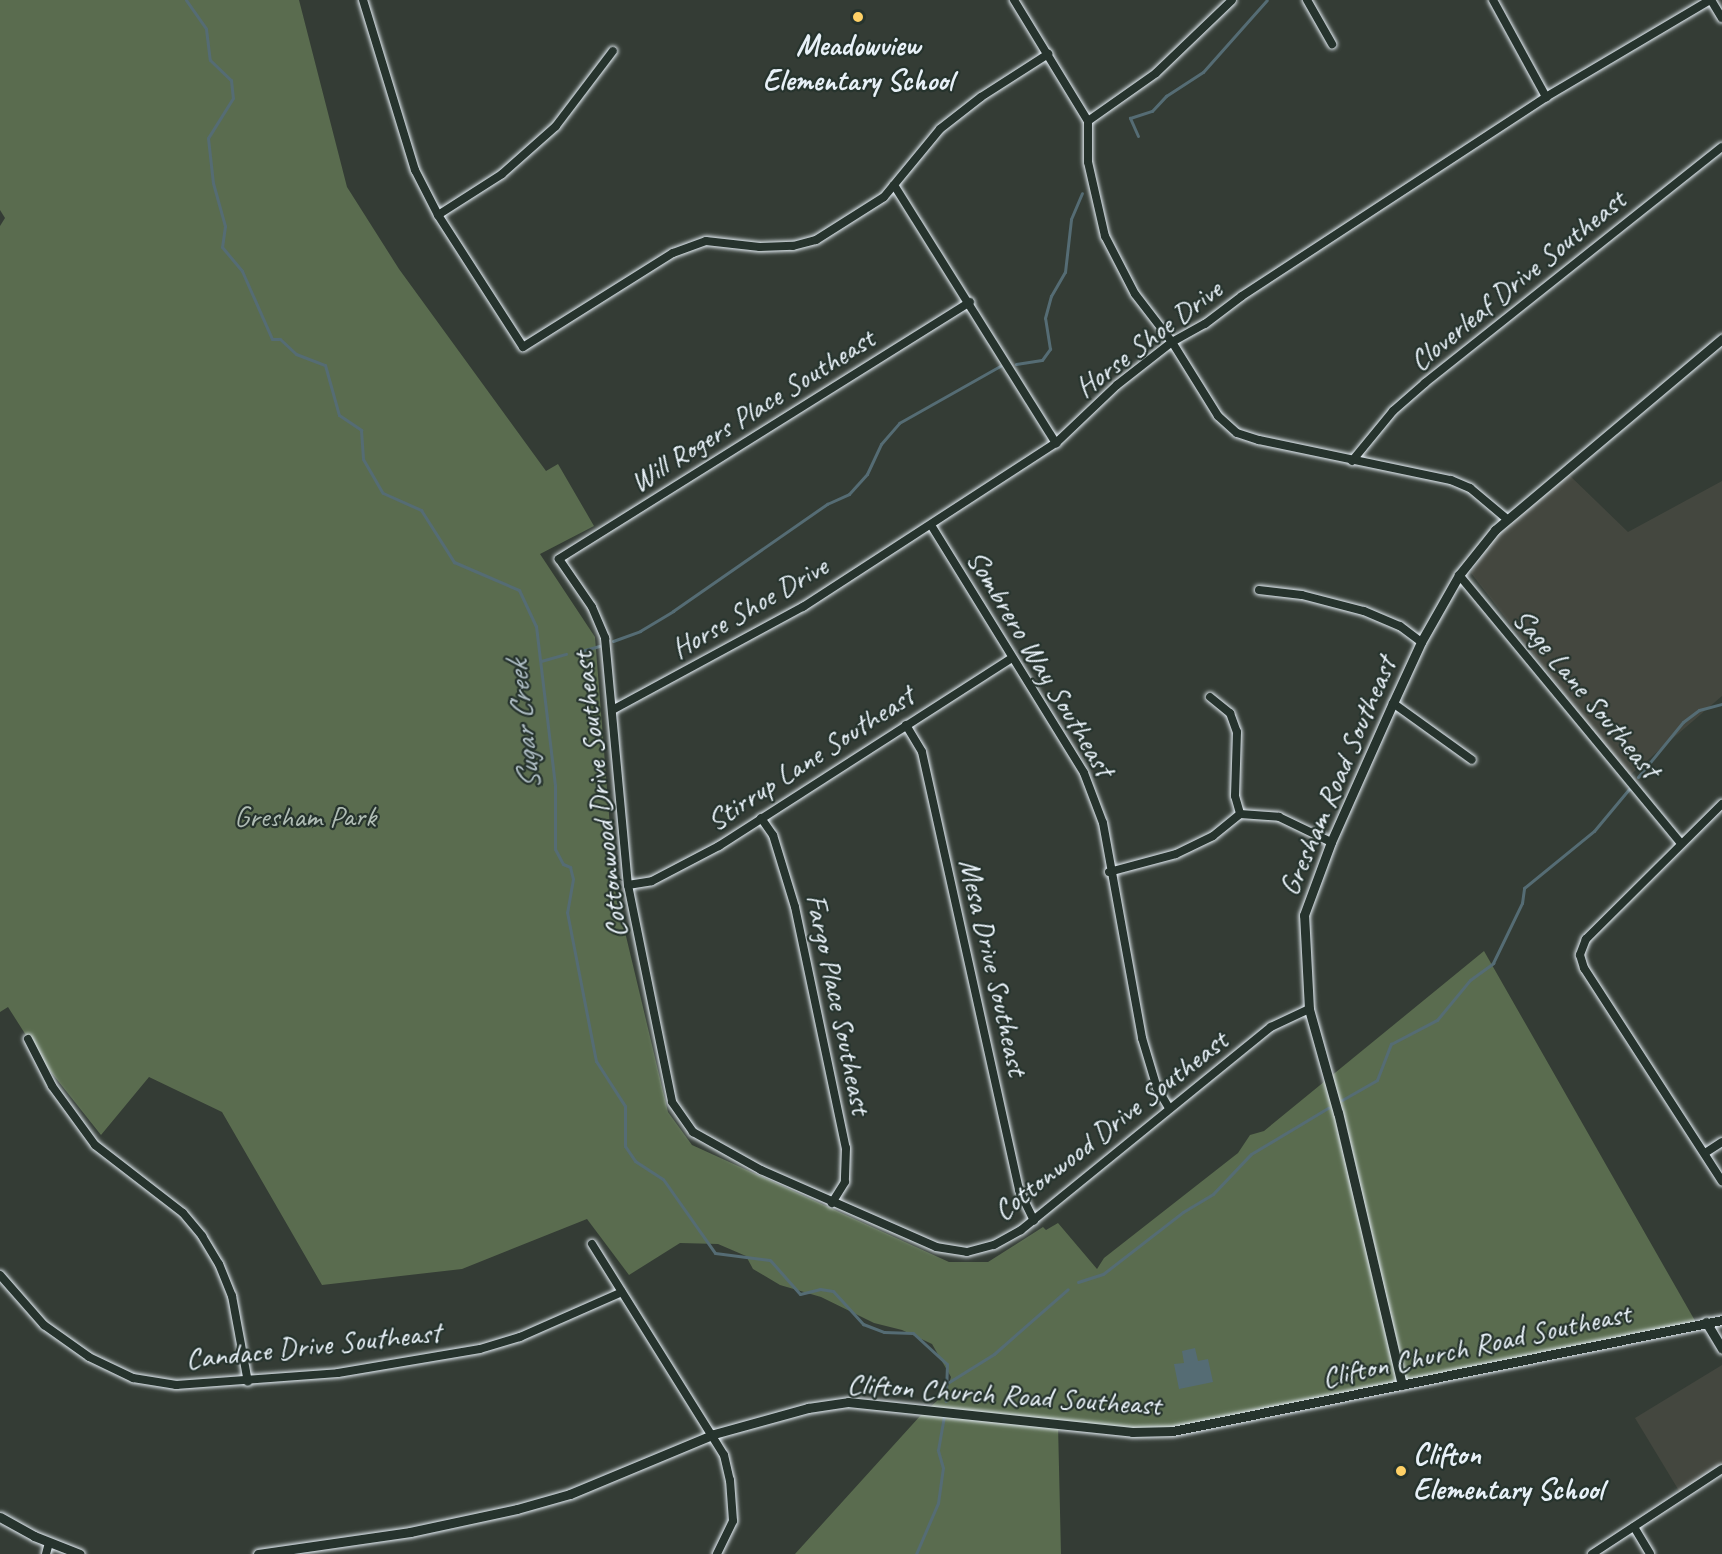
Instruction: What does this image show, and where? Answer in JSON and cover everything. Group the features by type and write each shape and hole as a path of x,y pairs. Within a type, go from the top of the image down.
{"street":[{"path":"363,0 408,150 438,215 523,347 673,253 706,241 771,246 816,240 884,197 910,160 940,129 981,97 1048,54"},
{"path":"1014,0 1088,121 1089,162 1105,236 1135,294 1172,342 1218,416 1237,433 1352,461 1451,480 1470,488 1507,519"},
{"path":"1088,121 1156,73 1232,0"},
{"path":"1307,0 1332,44"},
{"path":"1493,0 1546,97"},
{"path":"1710,0 1722,18"},
{"name":"Horse Shoe Drive","path":"614,709 803,607 930,525 1056,443 1117,385 1172,342 1205,324 1242,296 1546,97 1710,0"},
{"path":"438,215 502,174 556,126 613,51"},
{"name":"Cloverleaf Drive Southeast","path":"1352,461 1393,411 1425,383 1722,147"},
{"path":"894,185 970,302 1056,443"},
{"name":"Will Rogers Place Southeast","path":"560,559 970,302"},
{"name":"Gresham Road Southeast","path":"1402,1385 1338,1113 1309,1009 1304,915 1331,842 1393,703 1421,642 1459,575 1507,519 1722,339"},
{"name":"Sombrero Way Southeast","path":"930,525 1084,773 1103,823 1109,872 1142,1038 1156,1088 1169,1108"},
{"name":"Cottonwood Drive Southeast","path":"560,559 592,607 605,638 614,709 628,885 672,1102 682,1121 718,1148 831,1203 951,1252 967,1252 994,1245 1034,1221 1169,1108 1271,1027 1309,1009"},
{"name":"Sage Lane Southeast","path":"1459,575 1680,842"},
{"path":"1259,590 1302,595 1364,611 1400,626 1421,642"},
{"name":"Stirrup Lane Southeast","path":"628,885 663,876 761,818 1012,658"},
{"path":"1210,697 1230,713 1237,732 1235,796 1240,814"},
{"path":"1393,703 1472,760"},
{"name":"Mesa Drive Southeast","path":"906,725 922,752 1019,1190 1034,1221"},
{"path":"1722,804 1680,842 1586,939 1580,955 1596,987 1722,1181"},
{"path":"1109,872 1176,854 1213,836 1240,814 1279,817 1331,842"},
{"name":"Fargo Place Southeast","path":"761,818 782,860 795,908 846,1148 845,1182 831,1203"},
{"path":"28,1039 52,1086 95,1145 183,1213 202,1236 219,1264 232,1296 248,1382"},
{"path":"1705,1153 1722,1142"},
{"path":"592,1244 714,1434 730,1480 733,1521 717,1554"},
{"name":"Candace Drive Southeast","path":"0,1275 44,1325 113,1370 176,1385 248,1382 418,1362 480,1349 519,1337 622,1292"},
{"name":"Clifton Church Road Southeast","path":"258,1554 289,1552 410,1532 517,1509 570,1494 714,1434 808,1408 848,1402 1132,1432 1173,1431 1722,1320"},
{"path":"1706,1322 1722,1349"},
{"path":"1592,1554 1722,1469"},
{"path":"0,1517 49,1543 80,1554"},
{"path":"1634,1527 1650,1554"},
{"path":"46,1554 49,1543"}],"shaded area":[{"path":"1564,470 1628,532 1722,481 1722,696 1628,777 1471,573 1499,530"},
{"path":"1722,1365 1722,1472 1684,1499 1635,1418"}],"green space":[{"name":"Gresham Park","path":"0,0 299,0 347,187 399,269 546,471 558,464 594,526 540,554 595,637 615,890 668,1112 692,1145 949,1262 988,1262 1043,1227 1046,1230 1058,1223 1097,1269 1104,1258 1238,1153 1250,1135 1264,1131 1484,951 1698,1326 1156,1434 1058,1424 1061,1554 795,1554 921,1415 946,1393 951,1377 932,1344 902,1330 874,1323 821,1297 780,1285 753,1269 746,1256 718,1244 680,1243 629,1275 587,1219 462,1269 322,1285 222,1112 149,1077 101,1135 43,1062 8,1007 0,1012 0,226 5,218 0,210"}],"water":[{"path":"1195,1348 1198,1361 1208,1359 1213,1382 1179,1389 1174,1364 1184,1363 1182,1351"}],"waterway":[{"name":"Sugar Creek","path":"186,0 206,29 210,60 231,80 233,98 208,138 213,183 225,226 222,247 242,271 272,339 280,339 296,354 325,365 339,415 361,430 363,459 383,493 421,510 454,562 519,590 536,626 555,785 555,849 563,864 570,867 573,879 567,912 596,1061 625,1106 625,1146 635,1161 663,1179 715,1253 770,1260 800,1294 820,1289 833,1291 863,1324 884,1332 913,1333 947,1364 946,1401"},
{"path":"1138,136 1130,118 1152,111 1166,96 1203,72 1267,0"},
{"path":"1016,364 1042,360 1050,349 1045,318 1051,296 1065,272 1071,219 1082,193"},
{"path":"613,641 640,631 673,611 827,504 849,494 867,474 881,444 899,423 1000,366"},
{"path":"578,652 599,646"},
{"path":"541,661 566,654"},
{"path":"1638,777 1683,722 1699,710 1722,704"},
{"path":"1342,1100 1377,1080 1391,1044 1437,1020 1470,980 1493,963 1522,903 1524,888 1594,831 1629,789"},
{"path":"1078,1282 1103,1274 1183,1212 1213,1194 1251,1154 1328,1108"},
{"path":"949,1382 994,1354 1068,1289"},
{"name":"Sugar Creek","path":"916,1554 938,1503 943,1468 938,1450 944,1417"}],"place":[{"name":"Meadowview Elementary School","path":"858,17"},
{"name":"Clifton Elementary School","path":"1401,1471"}]}
